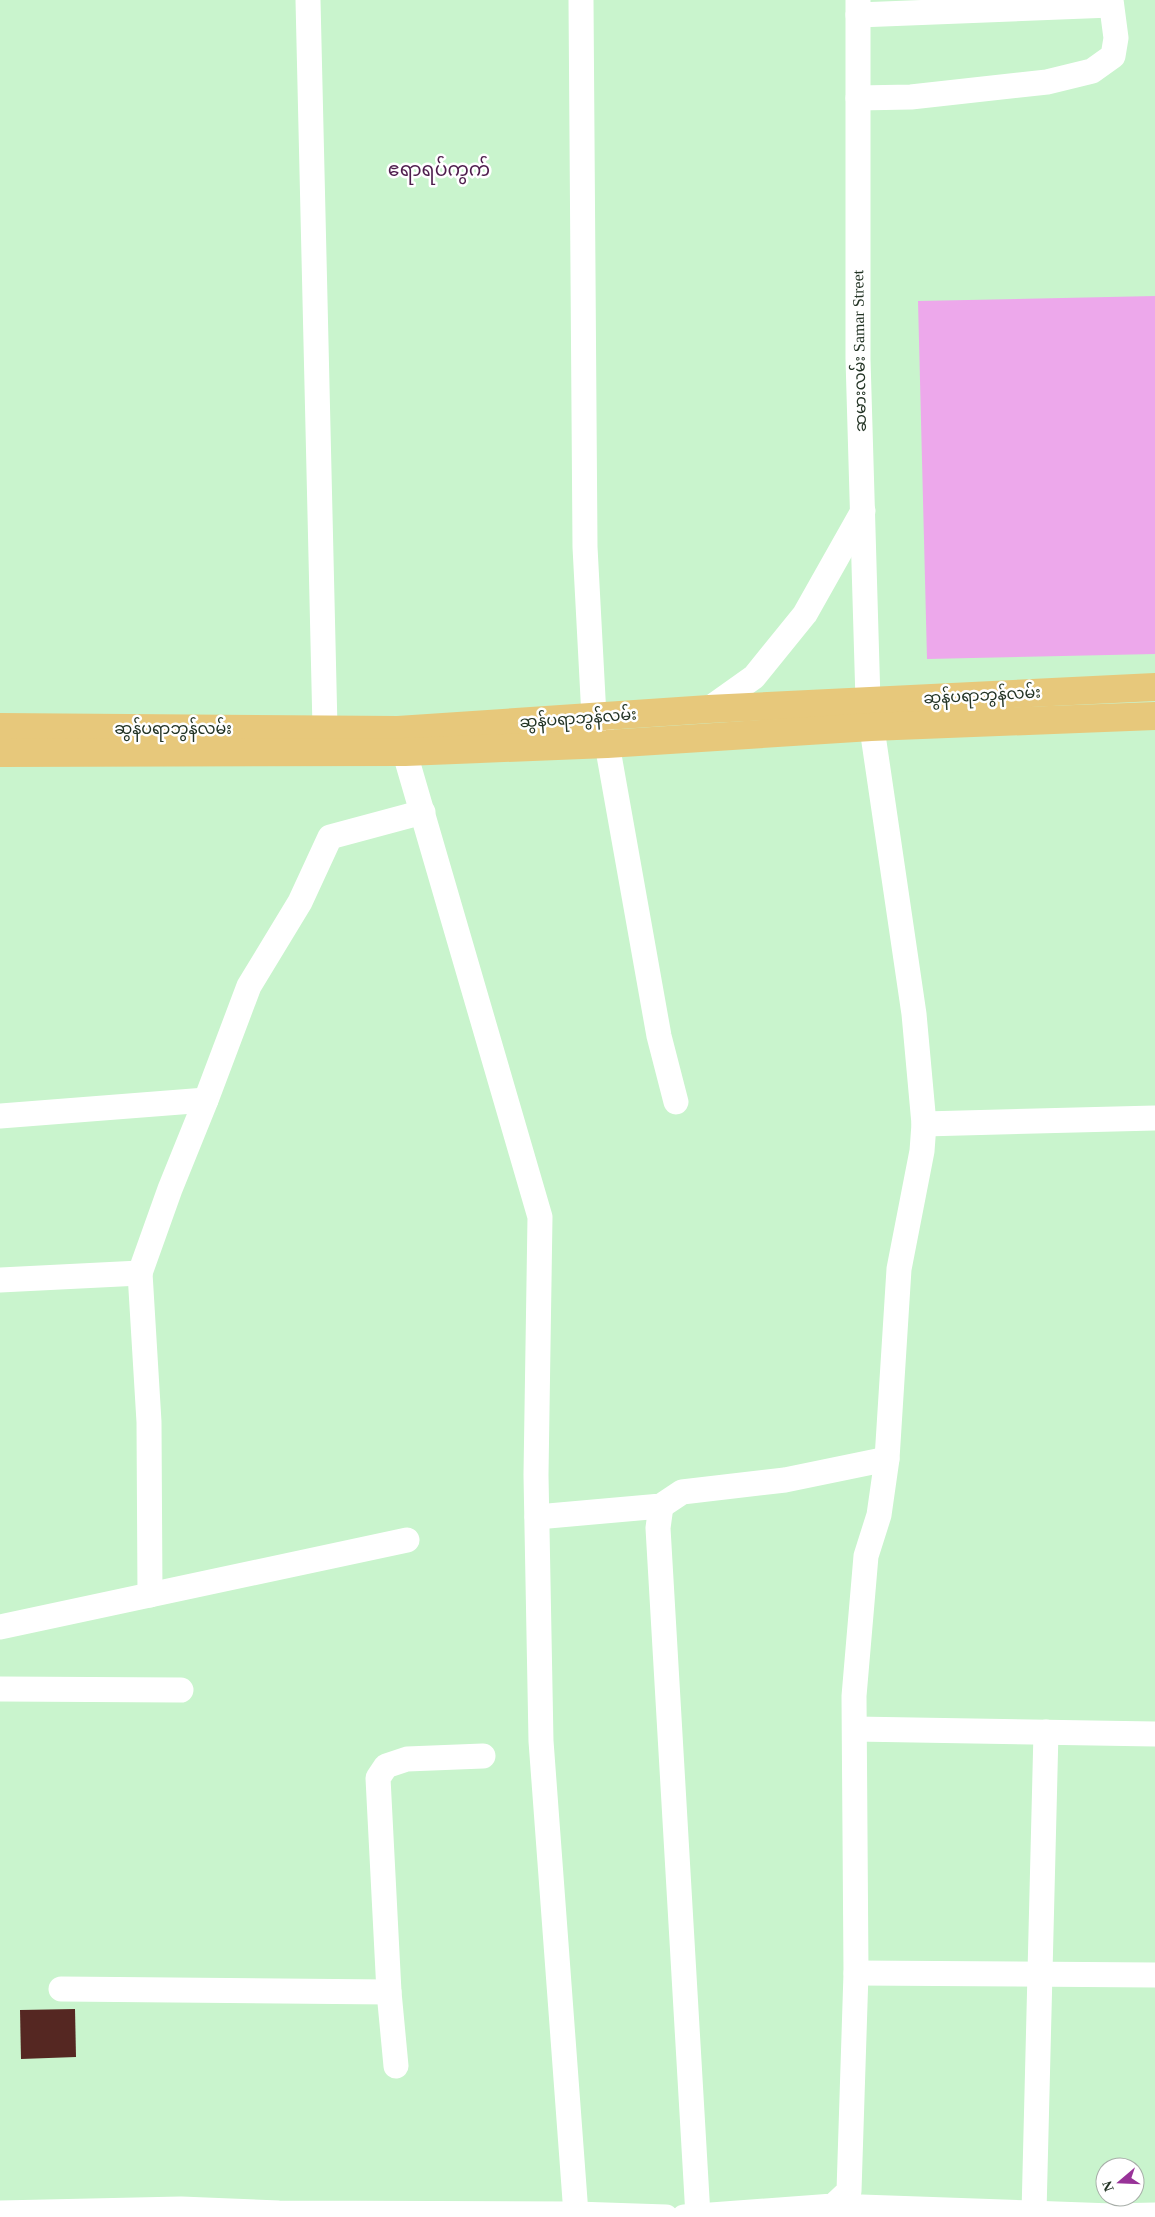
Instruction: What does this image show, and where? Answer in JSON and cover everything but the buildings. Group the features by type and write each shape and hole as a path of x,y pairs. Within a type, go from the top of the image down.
{"highway":[{"name":"ဆွန်ပရာဘွန်လမ်း","path":"0,753 402,741 607,744 869,714 1155,687"},
{"name":"ဆွန်ပရာဘွန်လမ်း","path":"0,727 325,728 402,741 594,717 709,709 869,714 1155,716"}],"street":[{"path":"308,0 325,728"},
{"path":"580,0 584,547 594,717 607,744 659,1036 676,1102"},
{"path":"858,8 1111,3 1116,38 1113,56 1092,71 1038,83 911,97 858,98"},
{"name":"ဆမားလမ်း Samar Street","path":"833,2206 849,2191 856,1973 854,1696 866,1556 879,1515 887,1459 899,1269 922,1151 924,1124 914,1014 869,714 858,359 858,8"},
{"path":"709,709 754,677 805,614 863,512"},
{"path":"402,741 540,1218 537,1517 541,1741 576,2214"},
{"path":"150,1595 149,1422 140,1273 170,1189 249,986 300,902 330,837 423,812"},
{"path":"0,1116 206,1100"},
{"path":"924,1124 1155,1118"},
{"path":"0,1280 140,1273"},
{"path":"537,1517 661,1506 682,1492 785,1480 887,1459"},
{"path":"661,1506 658,1528 691,2217 833,2206 1155,2215"},
{"path":"0,1627 407,1540"},
{"path":"0,1689 181,1690"},
{"path":"855,1729 1155,1734"},
{"path":"1034,2213 1046,1732"},
{"path":"396,2066 389,1992 378,1778 386,1766 407,1759 484,1756"},
{"path":"856,1973 1155,1975"},
{"path":"61,1989 389,1992"},
{"path":"0,2213 576,2214 666,2217"}],"shaded area":[{"path":"1155,296 1155,654 927,659 918,301"}],"district":[{"name":"ဧရာရပ်ကွက်","path":"439,169"}]}
